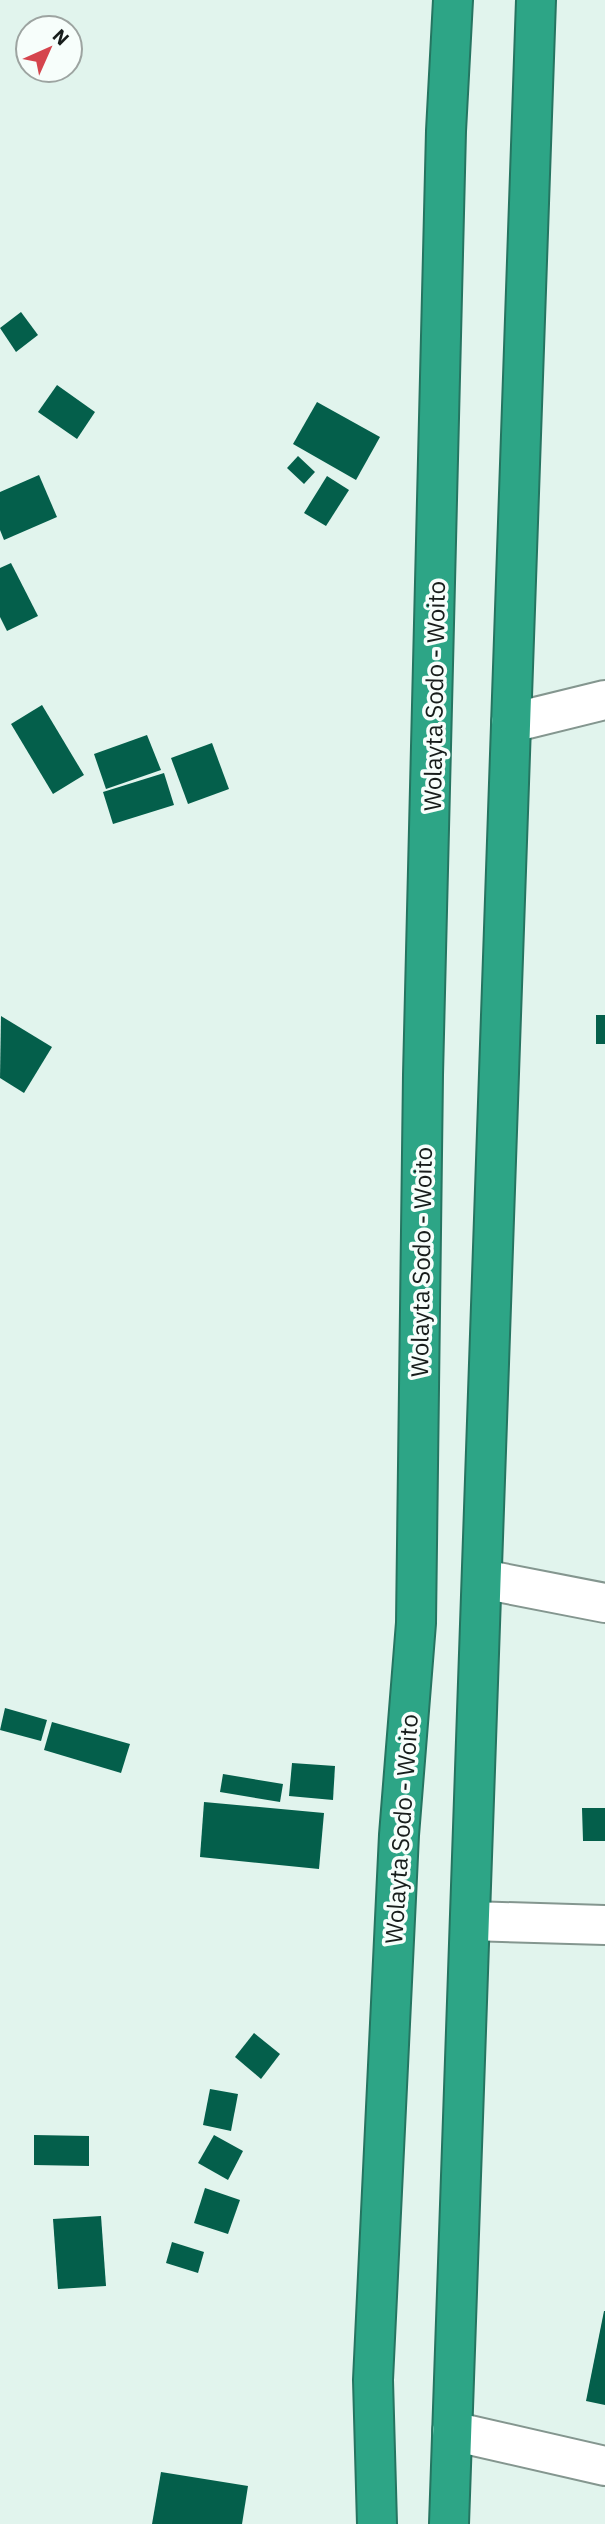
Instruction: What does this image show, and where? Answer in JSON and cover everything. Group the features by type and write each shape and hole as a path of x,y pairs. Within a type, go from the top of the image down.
{"highway":[{"name":"Wolayta Sodo - Woito","path":"377,2524 373,2379 399,1835 416,1623 423,1075 446,131 453,0"},
{"path":"449,2524 536,0"}],"street":[{"path":"511,723 605,700"},
{"path":"482,1579 605,1602"},
{"path":"470,1921 605,1925"},
{"path":"452,2431 605,2466"}],"building":[{"path":"21,312 38,335 16,352 0,328"},
{"path":"57,385 95,412 77,439 38,412"},
{"path":"317,402 380,437 356,480 293,444"},
{"path":"298,456 315,472 304,484 287,468"},
{"path":"39,475 57,517 4,540 0,530 0,492"},
{"path":"327,476 349,490 326,526 304,513"},
{"path":"11,563 38,616 7,631 0,617 0,568"},
{"path":"42,705 84,775 53,794 11,724"},
{"path":"147,735 161,770 106,789 94,754"},
{"path":"212,743 229,789 188,804 171,758"},
{"path":"164,773 174,805 113,824 103,792"},
{"path":"596,1015 605,1015 605,1044 596,1044"},
{"path":"1,1016 52,1047 24,1093 0,1078"},
{"path":"5,1708 47,1720 41,1741 0,1730"},
{"path":"52,1722 130,1744 121,1773 44,1750"},
{"path":"292,1763 335,1766 333,1800 289,1796"},
{"path":"223,1774 283,1784 280,1802 220,1792"},
{"path":"204,1802 324,1813 319,1869 200,1857"},
{"path":"582,1808 605,1808 605,1841 583,1841"},
{"path":"254,2033 280,2054 261,2079 235,2057"},
{"path":"210,2089 238,2094 231,2131 203,2125"},
{"path":"34,2135 89,2136 89,2166 34,2165"},
{"path":"214,2135 243,2151 228,2180 198,2163"},
{"path":"205,2188 240,2200 228,2234 194,2223"},
{"path":"101,2216 106,2286 58,2289 53,2219"},
{"path":"172,2242 204,2252 198,2273 166,2263"},
{"path":"605,2311 605,2405 586,2401"},
{"path":"161,2472 248,2486 242,2524 152,2524"}]}
